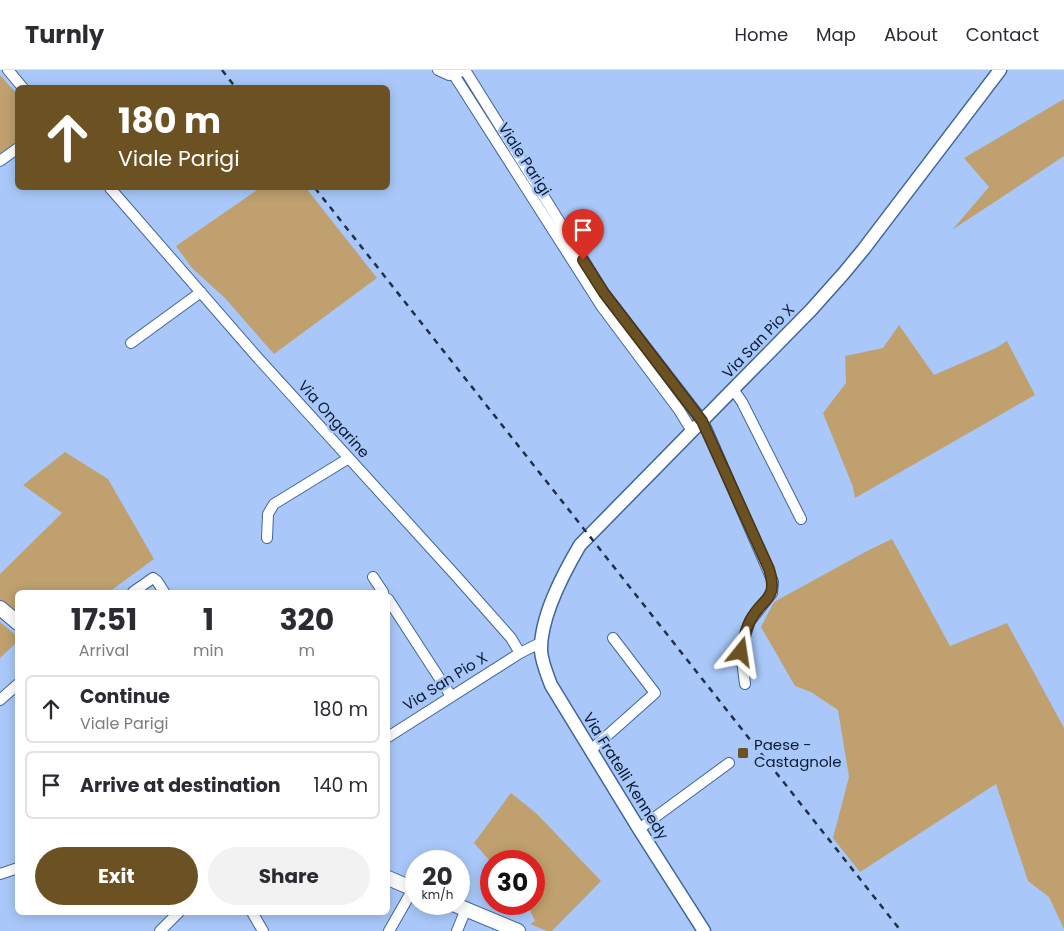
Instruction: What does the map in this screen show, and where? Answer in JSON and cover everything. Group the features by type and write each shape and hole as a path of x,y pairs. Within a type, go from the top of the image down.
{"main road":[{"path":"0,608 15,620"},
{"path":"390,879 405,885"},
{"path":"470,910 518,931"}],"street":[{"path":"8,70 20,85"},
{"path":"438,70 444,74 460,72"},
{"name":"Via San Pio X","path":"543,637 562,576 580,545 733,390 844,273 1000,70"},
{"name":"Viale Parigi","path":"460,72 604,293 702,421 773,582 772,593 750,621 745,636 741,652 745,684"},
{"name":"Viale Parigi","path":"460,72 602,307 679,410 692,431"},
{"path":"0,161 15,150"},
{"name":"Via Ongarine","path":"112,190 257,358 511,638 520,653"},
{"path":"131,343 201,292"},
{"path":"733,390 742,402 801,519"},
{"path":"267,538 268,514 274,504 349,458"},
{"path":"373,577 383,590"},
{"path":"136,590 153,578 163,590"},
{"path":"390,602 451,696"},
{"path":"520,653 543,637"},
{"name":"Via Fratelli Kennedy","path":"543,637 542,661 551,684 704,931"},
{"path":"591,750 655,693 613,638"},
{"name":"Via San Pio X","path":"390,736 520,653"},
{"path":"0,700 15,687"},
{"path":"639,828 729,763"},
{"path":"0,874 15,869"},
{"path":"389,931 405,905"},
{"path":"160,931 176,915"},
{"path":"254,915 263,931"},
{"path":"457,931 459,915"}],"shaded area":[{"path":"0,75 15,92 15,144 0,153"},
{"path":"1064,99 1064,156 952,230 989,187 964,158"},
{"path":"257,190 308,190 377,278 274,354 225,298 192,268 176,246"},
{"path":"899,325 934,375 996,348 1007,341 1035,395 855,498 853,487 823,413 846,383 845,356 883,348"},
{"path":"65,452 108,479 154,559 112,590 15,590 15,613 0,601 0,574 62,513 23,485"},
{"path":"892,539 950,646 1007,623 1064,728 1064,929 1049,897 1028,881 996,784 860,872 833,838 849,777 838,710 811,692 795,686 761,627 774,602"},
{"path":"0,622 15,634 15,644 0,658"},
{"path":"511,793 537,814 601,881 552,931 547,931 530,924 535,921 532,915 545,915 545,850 480,850 474,843"}],"railway":[{"path":"222,70 234,85"},
{"path":"317,190 901,931"}],"place":[{"name":"Paese - Castagnole","path":"743,753"}],"route":[{"path":"583,260 604,293 702,421 769,569 773,582 772,593 750,621 741,652"}]}
